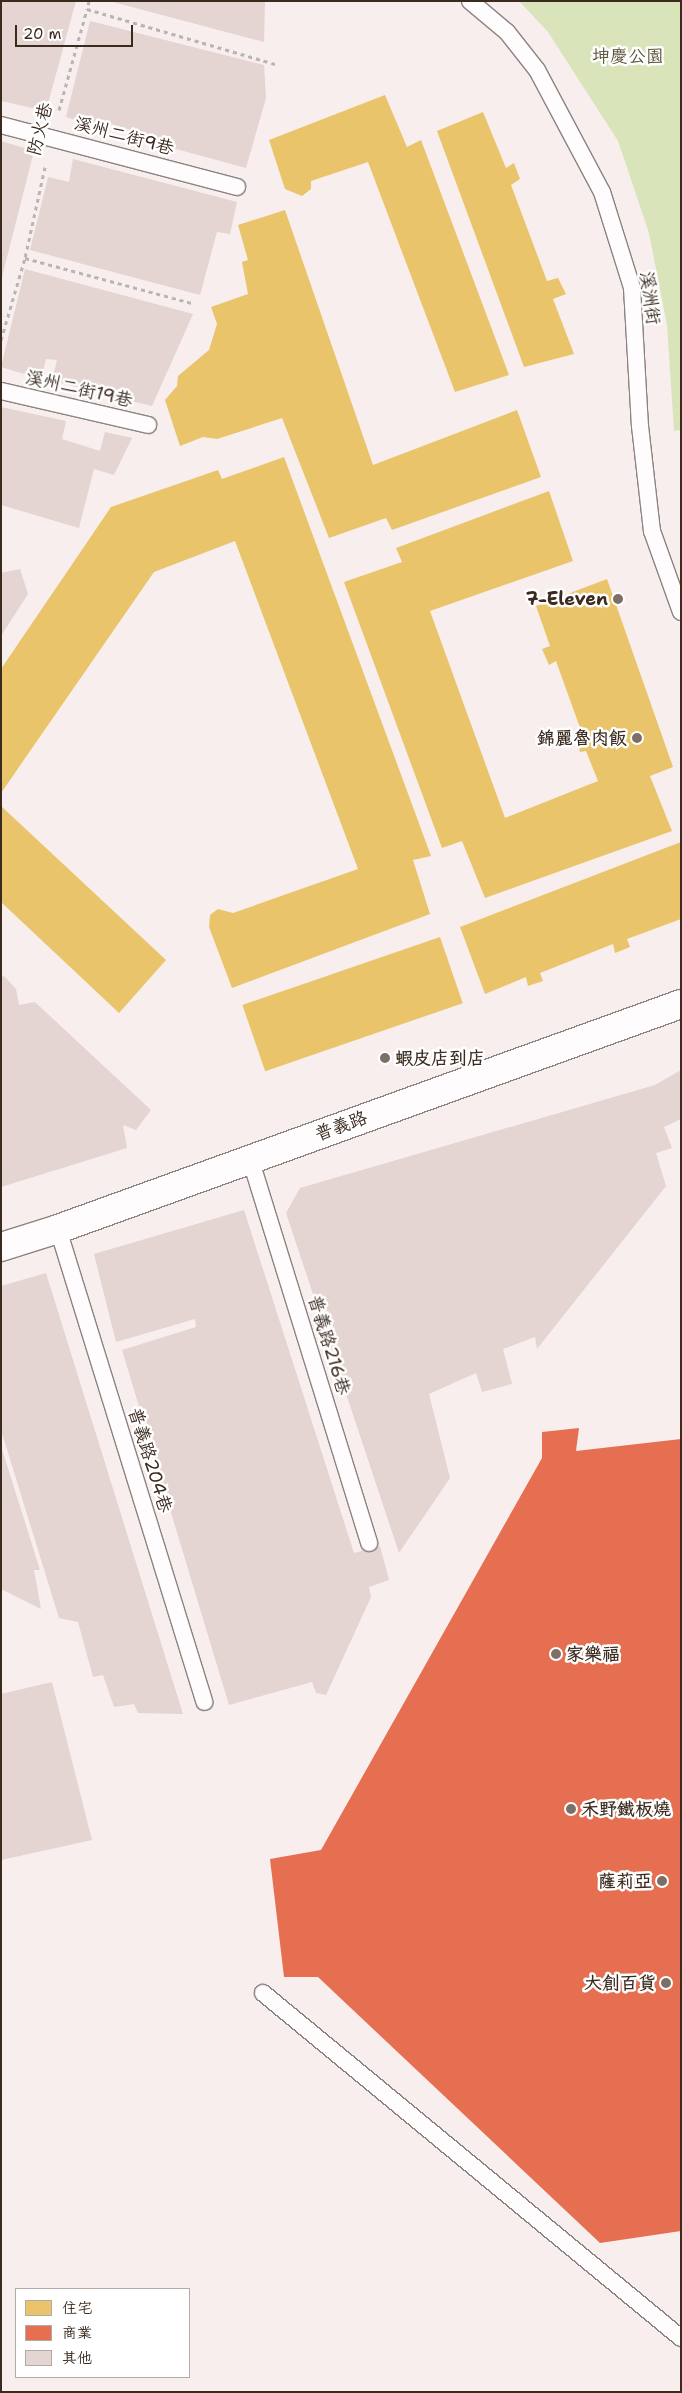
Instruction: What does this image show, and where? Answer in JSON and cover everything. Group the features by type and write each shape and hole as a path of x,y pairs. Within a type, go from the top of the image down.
{"street":[{"name":"普義路","path":"1,1247 58,1230 250,1158 681,1004"}],"lane":[{"name":"溪洲街","path":"470,1 507,32 537,70 602,192 632,288 640,426 652,531 681,612"},
{"name":"溪州二街9巷","path":"1,125 237,187"},
{"name":"溪州二街19巷","path":"1,391 148,425"},
{"name":"普義路216巷","path":"250,1158 370,1543"},
{"name":"普義路204巷","path":"58,1230 204,1702"},
{"path":"263,1993 681,2338"}],"path":[{"name":"防火巷","path":"1,340 25,258 52,137 89,1"},
{"path":"87,9 278,65"},
{"path":"25,258 194,304"}],"green space":[{"name":"坤慶公園","path":"519,1 681,1 681,430 674,431 667,325 649,233 618,141 548,32"}],"building: 住宅":[{"path":"385,95 407,147 421,140 509,375 455,392 368,162 311,181 311,189 302,196 285,189 269,140"},
{"path":"483,112 506,168 514,163 520,179 511,185 547,281 558,278 566,294 553,299 574,354 524,367 437,131"},
{"path":"285,210 373,465 517,410 541,477 392,530 386,518 329,538 282,418 217,439 203,437 180,446 165,400 177,386 178,376 209,350 217,324 211,307 248,294 242,262 248,260 238,225"},
{"path":"284,457 431,856 413,860 430,914 232,988 209,927 210,915 218,909 233,913 358,869 235,541 154,572 1,793 1,669 111,507 218,470 222,479"},
{"path":"549,491 573,561 430,611 505,818 598,781 586,751 580,752 576,740 583,736 556,661 549,665 542,649 550,646 536,606 607,579 673,767 650,776 672,831 485,898 462,841 442,848 344,582 402,562 396,548"},
{"path":"1,806 166,960 119,1013 1,902"},
{"path":"681,842 681,919 627,939 630,947 615,953 613,944 540,973 543,981 528,986 526,977 485,994 460,927"},
{"path":"440,937 463,1003 265,1071 242,1005"}],"building: 商業":[{"name":"家樂福","path":"579,1428 576,1451 681,1439 681,2231 600,2243 318,1977 284,1977 270,1859 321,1850 542,1458 542,1432"}],"building: 其他":[{"path":"1,1 76,1 46,111 1,101"},
{"path":"265,1 264,42 113,2"},
{"path":"90,21 264,65 266,98 246,168 143,140 144,134 98,120 96,127 66,117"},
{"path":"1,141 34,151 2,277 1,277"},
{"path":"73,159 237,202 230,234 217,232 200,295 30,250 48,177 69,182"},
{"path":"25,269 193,314 152,406 52,381 57,360 46,359 41,379 1,367"},
{"path":"1,407 66,421 62,439 100,451 105,432 132,438 114,475 94,469 79,528 1,505"},
{"path":"20,569 28,594 1,636 1,573"},
{"path":"4,976 16,989 19,1005 35,1002 151,1110 136,1130 123,1125 127,1148 1,1187 1,977"},
{"path":"681,1070 681,1119 664,1127 672,1148 656,1153 666,1186 537,1349 535,1337 503,1349 512,1384 482,1392 476,1373 429,1394 450,1478 399,1553 286,1213 300,1188 655,1085"},
{"path":"244,1210 354,1553 380,1546 389,1580 369,1587 371,1597 326,1695 316,1693 312,1682 229,1705 122,1350 196,1327 195,1319 116,1342 94,1254"},
{"path":"46,1273 183,1714 138,1713 134,1704 114,1707 103,1675 93,1677 78,1622 59,1618 1,1430 1,1286"},
{"path":"1,1446 40,1570 34,1570 41,1609 1,1589"},
{"path":"52,1682 92,1840 1,1860 1,1694"}],"place":[{"name":"7-Eleven","path":"618,599"},
{"name":"錦麗魯肉飯","path":"637,738"},
{"name":"蝦皮店到店","path":"385,1058"},
{"name":"家樂福","path":"556,1654"},
{"name":"禾野鐵板燒","path":"571,1809"},
{"name":"薩莉亞","path":"662,1881"},
{"name":"大創百貨","path":"666,1983"}]}
